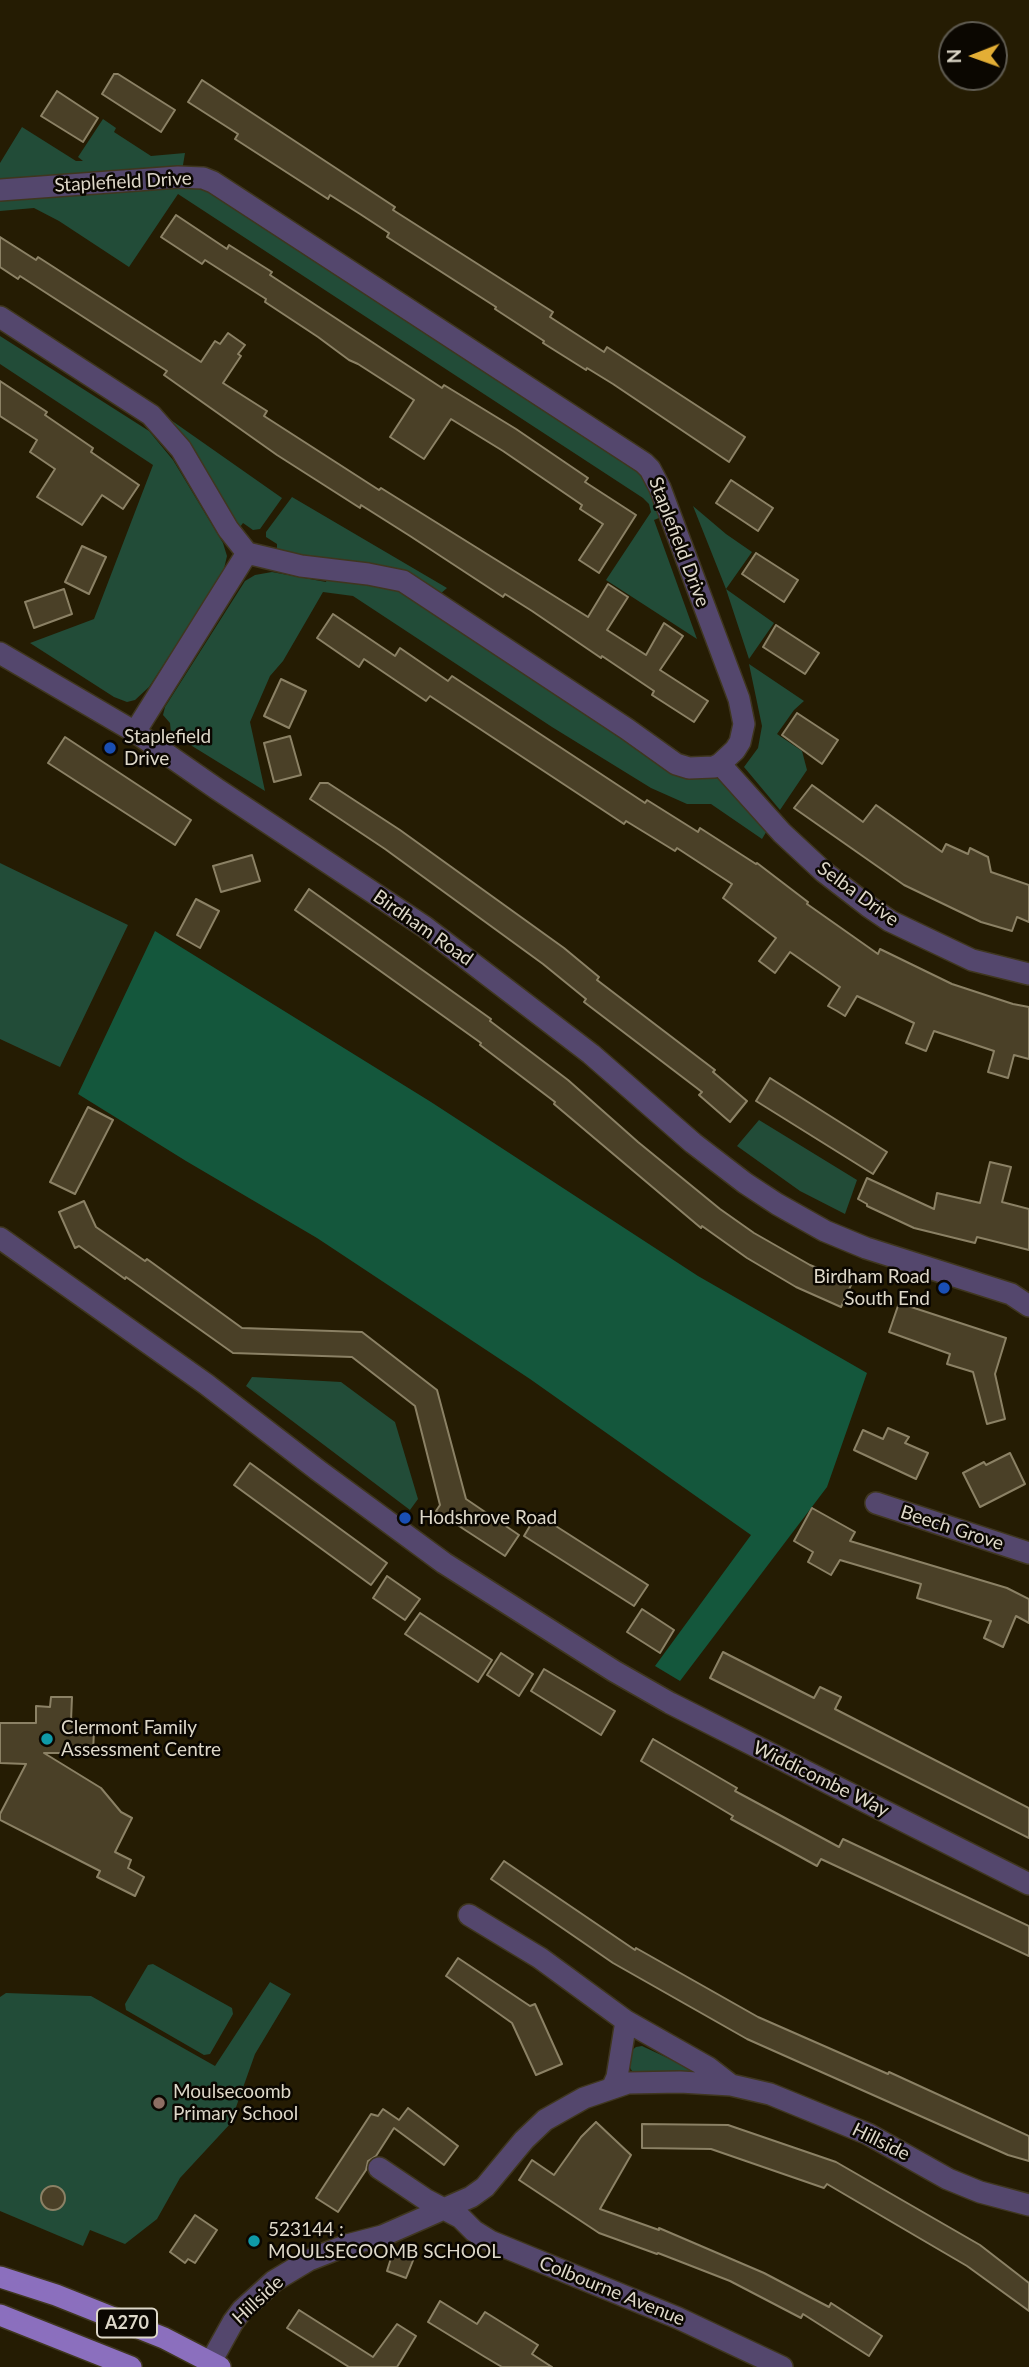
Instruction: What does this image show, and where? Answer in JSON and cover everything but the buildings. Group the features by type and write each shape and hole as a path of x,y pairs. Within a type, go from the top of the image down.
{"main road":[{"name":"A270","path":"0,2277 56,2295 164,2338 213,2365"},
{"name":"A270","path":"0,2315 131,2367"}],"street":[{"name":"Staplefield Drive","path":"0,190 178,177 202,178 241,199 644,463 660,488 739,699 743,731 734,750 720,764"},
{"path":"0,317 151,415 181,449 228,529 247,553 300,566 403,581 627,729 669,761 689,768 720,764"},
{"path":"135,732 247,553"},
{"name":"Birdham Road","path":"0,653 135,732 425,927 591,1054 693,1143 744,1183 825,1231 866,1248 1011,1294 1029,1306"},
{"name":"Selba Drive","path":"720,764 782,833 824,872 868,906 908,930 972,960 1029,974"},
{"name":"Widdicombe Way","path":"0,1238 206,1384 444,1563 614,1671 670,1703 1029,1884"},
{"name":"Beech Grove","path":"876,1503 1029,1553"},
{"name":"Hillside","path":"469,1915 540,1958 626,2021 709,2068 731,2085"},
{"path":"612,2088 617,2077 626,2021"},
{"name":"Hillside","path":"213,2365 226,2333 242,2310 274,2281 347,2245 382,2236 471,2197 485,2187 524,2140 545,2120 572,2103 628,2083 654,2081 731,2085 770,2094 868,2134 948,2179 1028,2210"},
{"path":"379,2168 425,2199 446,2209"},
{"name":"Colbourne Avenue","path":"446,2209 490,2241 678,2318 782,2367"}],"green space":[{"path":"103,119 116,128 114,132 151,156 185,153 180,183 201,183 650,476 666,515 654,520 697,639 606,580 651,512 649,504 643,498 178,194 129,267 59,221 34,208 0,211 0,163 22,127 76,161 83,161 78,157"},
{"path":"0,336 149,431 173,460 223,543 227,556 223,573 149,687 135,700 127,702 114,697 30,643 94,619 153,465 0,364"},
{"path":"158,411 282,498 260,529 253,530 243,523 240,527 236,525"},
{"path":"292,497 447,588 424,608 664,767 719,775 768,829 762,839 711,804 687,804 651,788 552,727 353,596 323,592 283,661 270,676 250,722 265,791 171,733 170,723 163,715 165,707 245,581 255,575 272,572 326,582 332,561 277,550 277,544 266,537 266,532"},
{"path":"693,506 752,552 726,589"},
{"path":"726,589 774,623 749,659"},
{"path":"749,664 804,701 777,734 802,751 807,770 780,810 744,767 758,748 762,726"},
{"path":"0,863 128,925 60,1067 0,1039"},
{"path":"155,931 431,1102 698,1276 867,1373 827,1487 680,1681 655,1666 751,1535 530,1379 317,1238 78,1094"},
{"path":"759,1120 857,1180 845,1214 800,1191 737,1146"},
{"path":"252,1377 341,1382 395,1422 418,1499 410,1510 246,1386"},
{"path":"153,1964 232,2008 233,2014 210,2054 204,2055 126,2010 125,2004 148,1965"},
{"path":"270,1982 291,1994 255,2054 230,2124 180,2178 157,2219 125,2244 90,2230 83,2246 0,2211 0,1997 6,1993 91,1996 215,2066"},
{"path":"642,2046 689,2068 689,2072 632,2071 629,2066 631,2051"}],"place":[{"name":"Staplefield Drive","path":"110,748"},
{"name":"Birdham Road South End","path":"944,1288"},
{"name":"Hodshrove Road","path":"405,1518"},
{"name":"Clermont Family Assessment Centre","path":"47,1739"},
{"name":"Moulsecoomb Primary School","path":"159,2103"},
{"name":"523144 : MOULSECOOMB SCHOOL","path":"254,2241"}]}
